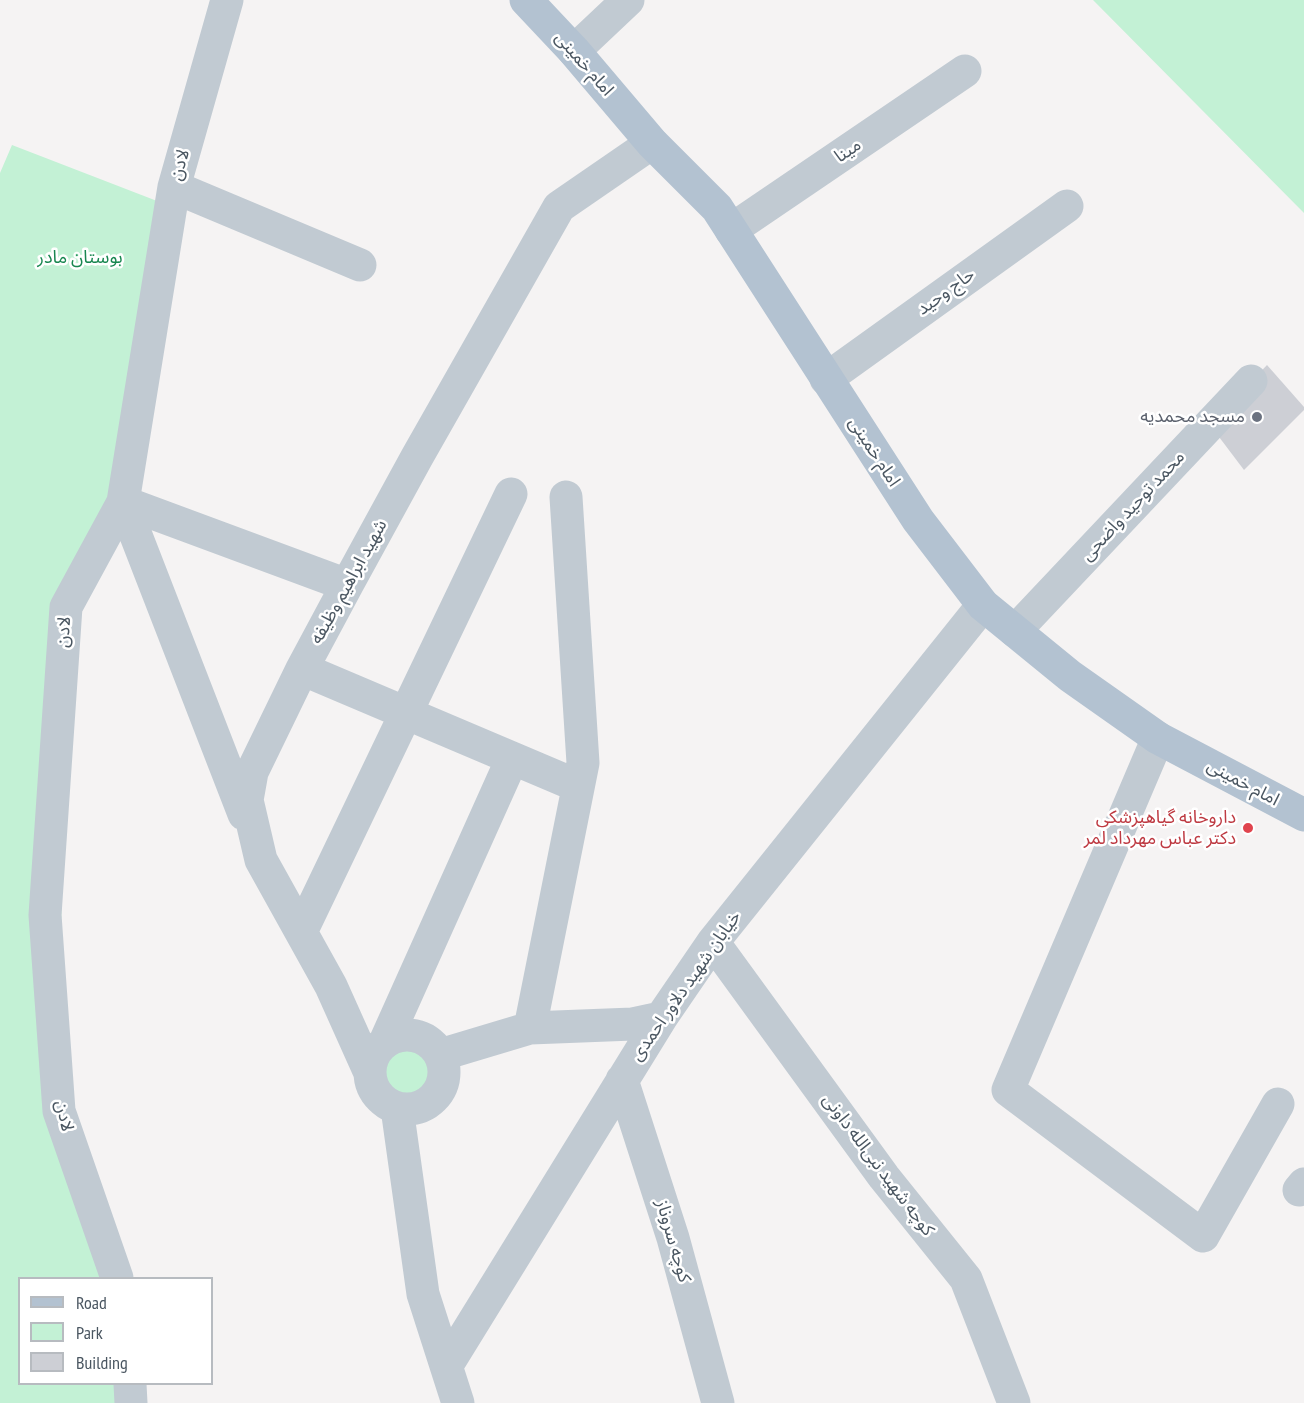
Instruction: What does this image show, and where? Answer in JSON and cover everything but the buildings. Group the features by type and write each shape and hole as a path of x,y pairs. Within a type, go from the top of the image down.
{"main road":[{"name":"امام خمینی","path":"526,0 574,51 652,143 717,208 918,520 983,605 1070,676 1158,738 1304,815"}],"street":[{"name":"لادن","path":"117,1277 59,1112 45,915 66,607 123,502 174,188 227,0"},
{"path":"574,51 628,0"},
{"name":"مینا","path":"731,230 965,71"},
{"name":"شهید ابراهیم وظیفه","path":"370,1073 331,986 261,860 247,800 252,772 302,669 347,585 559,207 652,143"},
{"path":"174,188 360,265"},
{"name":"حاج وحید","path":"826,379 1067,206"},
{"name":"محمد توحید واضحی","path":"1015,631 1251,381"},
{"path":"301,932 511,494"},
{"path":"530,1028 583,764 566,497"},
{"path":"123,502 347,585"},
{"path":"123,502 261,860"},
{"name":"خیابان شهید دلاور احمدی","path":"447,1365 622,1080 713,942 983,605"},
{"path":"302,669 578,786"},
{"path":"1158,738 1008,1090 1203,1236 1278,1104"},
{"path":"385,1042 512,759"},
{"name":"کوچه شهید نبی‌الله داونی","path":"713,942 884,1177 966,1279 1014,1403"},
{"path":"440,1055 530,1028 633,1024 661,1018"},
{"path":"396,1036 422,1037 432,1044 440,1055 444,1067 444,1080 439,1092 421,1107 397,1108 386,1103 372,1085 371,1062 376,1051 396,1036"},
{"name":"کوچه سروناز","path":"622,1080 673,1239 718,1403"},
{"path":"397,1108 423,1294 458,1403"},
{"path":"130,1385 131,1403"}],"green space":[{"path":"1093,0 1304,0 1304,213"},
{"name":"بوستان مادر","path":"12,145 170,206 122,502 65,607 59,1112 116,1277 18,1277 18,1385 130,1385 130,1403 0,1403 0,173"},
{"path":"405,1037 426,1042 440,1059 442,1071 441,1083 435,1093 426,1101 415,1106 403,1107 392,1104 376,1087 373,1064"}],"place":[{"name":"مسجد محمدیه","path":"1257,417"},
{"name":"داروخانه گیاهپزشکی دکتر عباس مهرداد لمر","path":"1248,828"}]}
